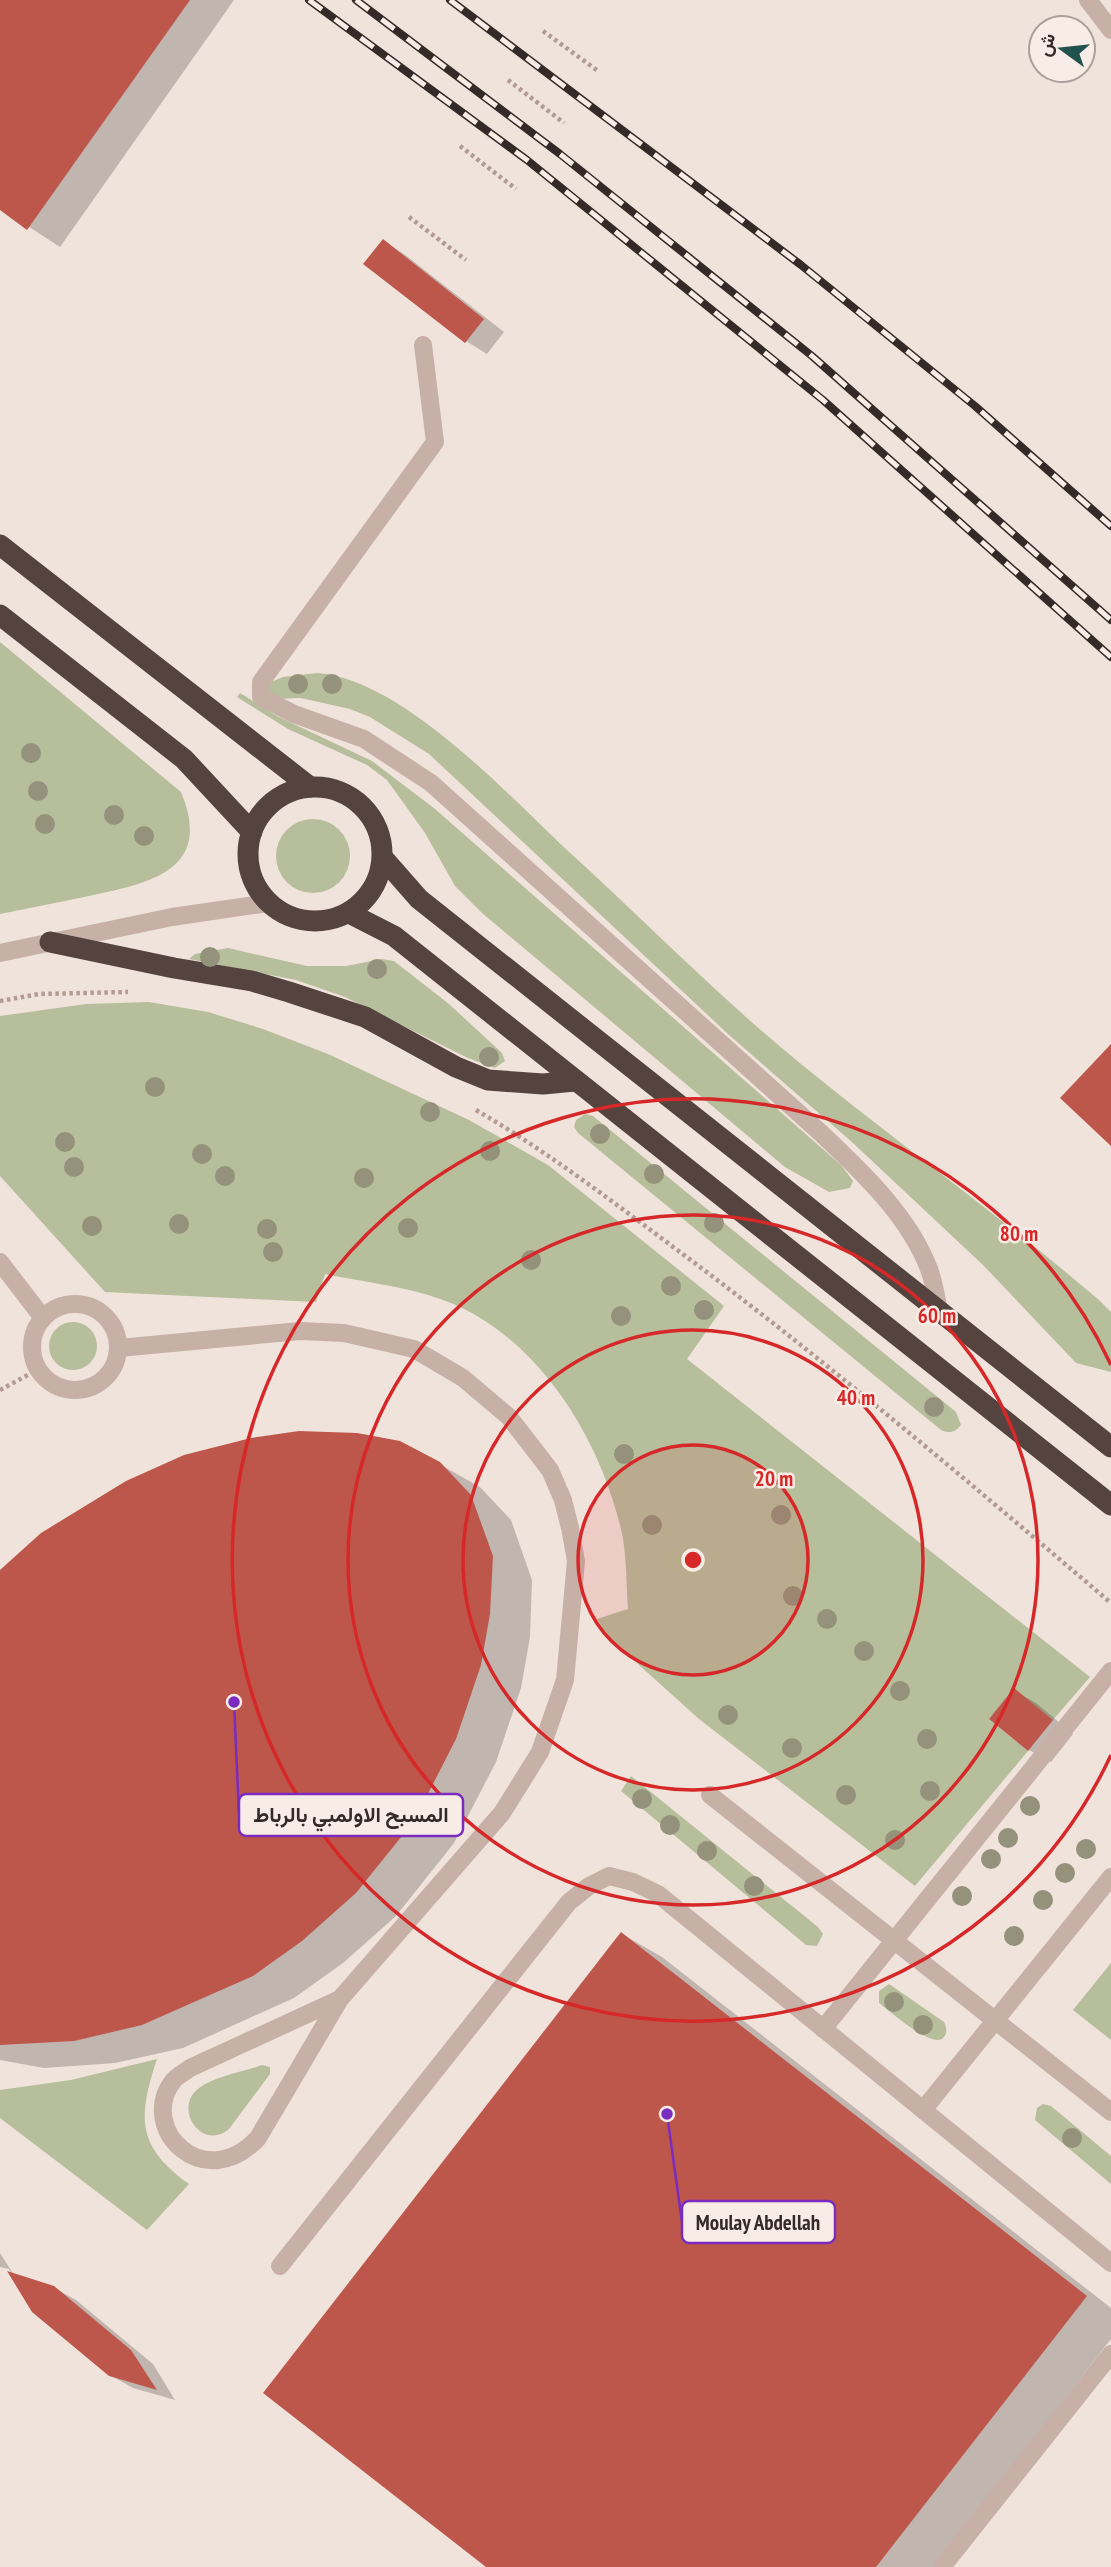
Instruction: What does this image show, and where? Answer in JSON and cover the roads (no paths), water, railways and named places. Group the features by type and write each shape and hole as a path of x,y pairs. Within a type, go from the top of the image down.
{"highway":[{"path":"0,545 310,787"},
{"path":"0,615 176,752 252,832"},
{"path":"310,787 329,788 347,794 363,806 374,821 381,839 383,858 379,877 370,894 349,913 321,922 302,921 268,903 256,888 249,870 248,850 252,832 261,814 275,800 291,791 310,787"},
{"path":"383,858 419,899 939,1311 1102,1432 1111,1447"},
{"path":"349,913 394,936 1111,1505"},
{"path":"50,942 252,981 289,992 365,1017 456,1067 488,1080 543,1084 575,1081"}],"street":[{"path":"1088,0 1111,30"},
{"path":"423,345 435,442 261,682 261,696 294,714 364,739 431,783 822,1134 862,1171 909,1232 929,1268 939,1311"},
{"path":"0,953 172,917 268,903"},
{"path":"0,1262 43,1318"},
{"path":"69,1304 91,1307 109,1320 116,1333 119,1348 109,1373 99,1383 87,1388 60,1387 48,1380 39,1369 33,1343 43,1318 69,1304"},
{"path":"119,1348 300,1331 344,1333 414,1349 463,1378 509,1417 550,1470 563,1500 576,1561 574,1597 565,1680 540,1752 502,1814 340,1999 258,2138 245,2152 230,2160 215,2162 198,2159 184,2152 174,2141 165,2123 166,2098 173,2081 190,2068 340,1999"},
{"path":"823,2029 1111,1671"},
{"path":"710,1795 1111,2112"},
{"path":"280,2266 569,1902 589,1886 609,1876 634,1882 658,1894 1111,2263"},
{"path":"923,2110 1111,1877"},
{"path":"942,2567 1111,2354"}],"railway":[{"path":"309,0 527,160 823,400 1111,657"},
{"path":"356,0 560,154 812,356 1111,620"},
{"path":"450,0 801,265 975,406 1111,526"}],"place":[{"name":"المسبح الاولمبي بالرباط","path":"234,1702"},
{"name":"Moulay Abdellah","path":"667,2114"}]}
